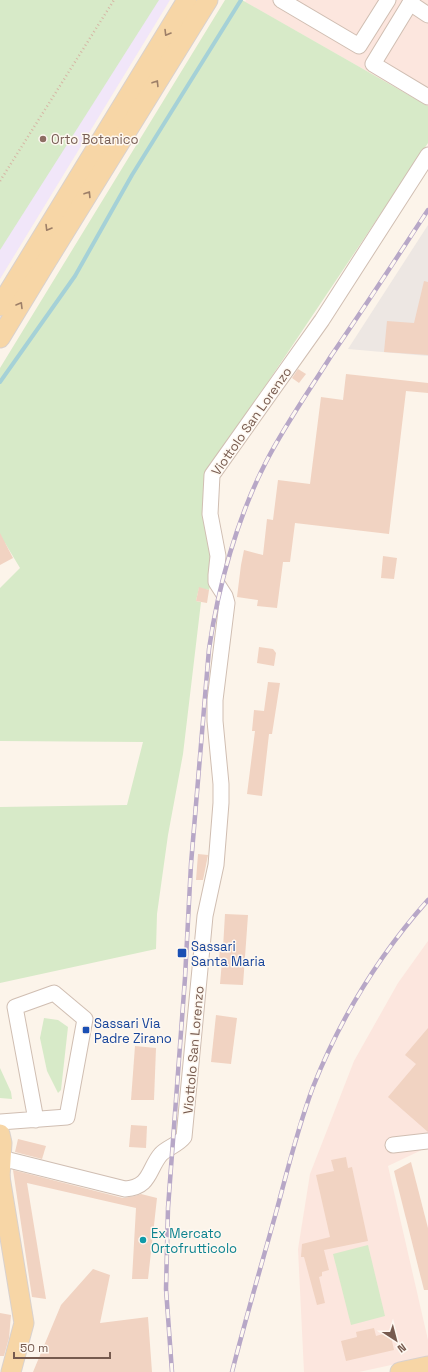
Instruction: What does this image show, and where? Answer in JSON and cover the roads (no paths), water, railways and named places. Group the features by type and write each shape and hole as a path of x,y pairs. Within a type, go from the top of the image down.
{"main road":[{"path":"0,306 187,0"},
{"path":"0,338 42,267 208,0"},
{"path":"0,1134 2,1143 0,1177 24,1323 11,1372"},
{"path":"400,1372 428,1366"}],"street":[{"path":"281,0 360,46 388,0"},
{"path":"428,15 411,2 373,64 428,97"},
{"name":"Viottolo San Lorenzo","path":"1,1158 125,1189 136,1187 141,1184 150,1175 160,1156 166,1150 180,1142 185,1133 205,916 216,865 221,803 221,784 215,721 215,700 226,603 225,596 216,582 218,556 210,514 212,475 322,320 428,155"},
{"path":"0,1122 36,1120 67,1117 85,1019 54,993 15,1007 36,1120"},
{"path":"393,1145 428,1141"}],"waterway":[{"path":"0,382 75,276 132,175 241,0"}],"railway":[{"path":"172,1372 166,1289 168,1208 185,978 191,864 209,649 223,577 246,506 273,448 331,356 428,210"},
{"path":"232,1372 294,1148 313,1087 335,1037 362,989 393,943 428,900"}],"place":[{"name":"Orto Botanico","path":"43,139"},
{"name":"Sassari Santa Maria","path":"182,953"},
{"name":"Sassari Via Padre Zirano","path":"86,1030"},
{"name":"Ex Mercato Ortofrutticolo","path":"143,1240"}]}
